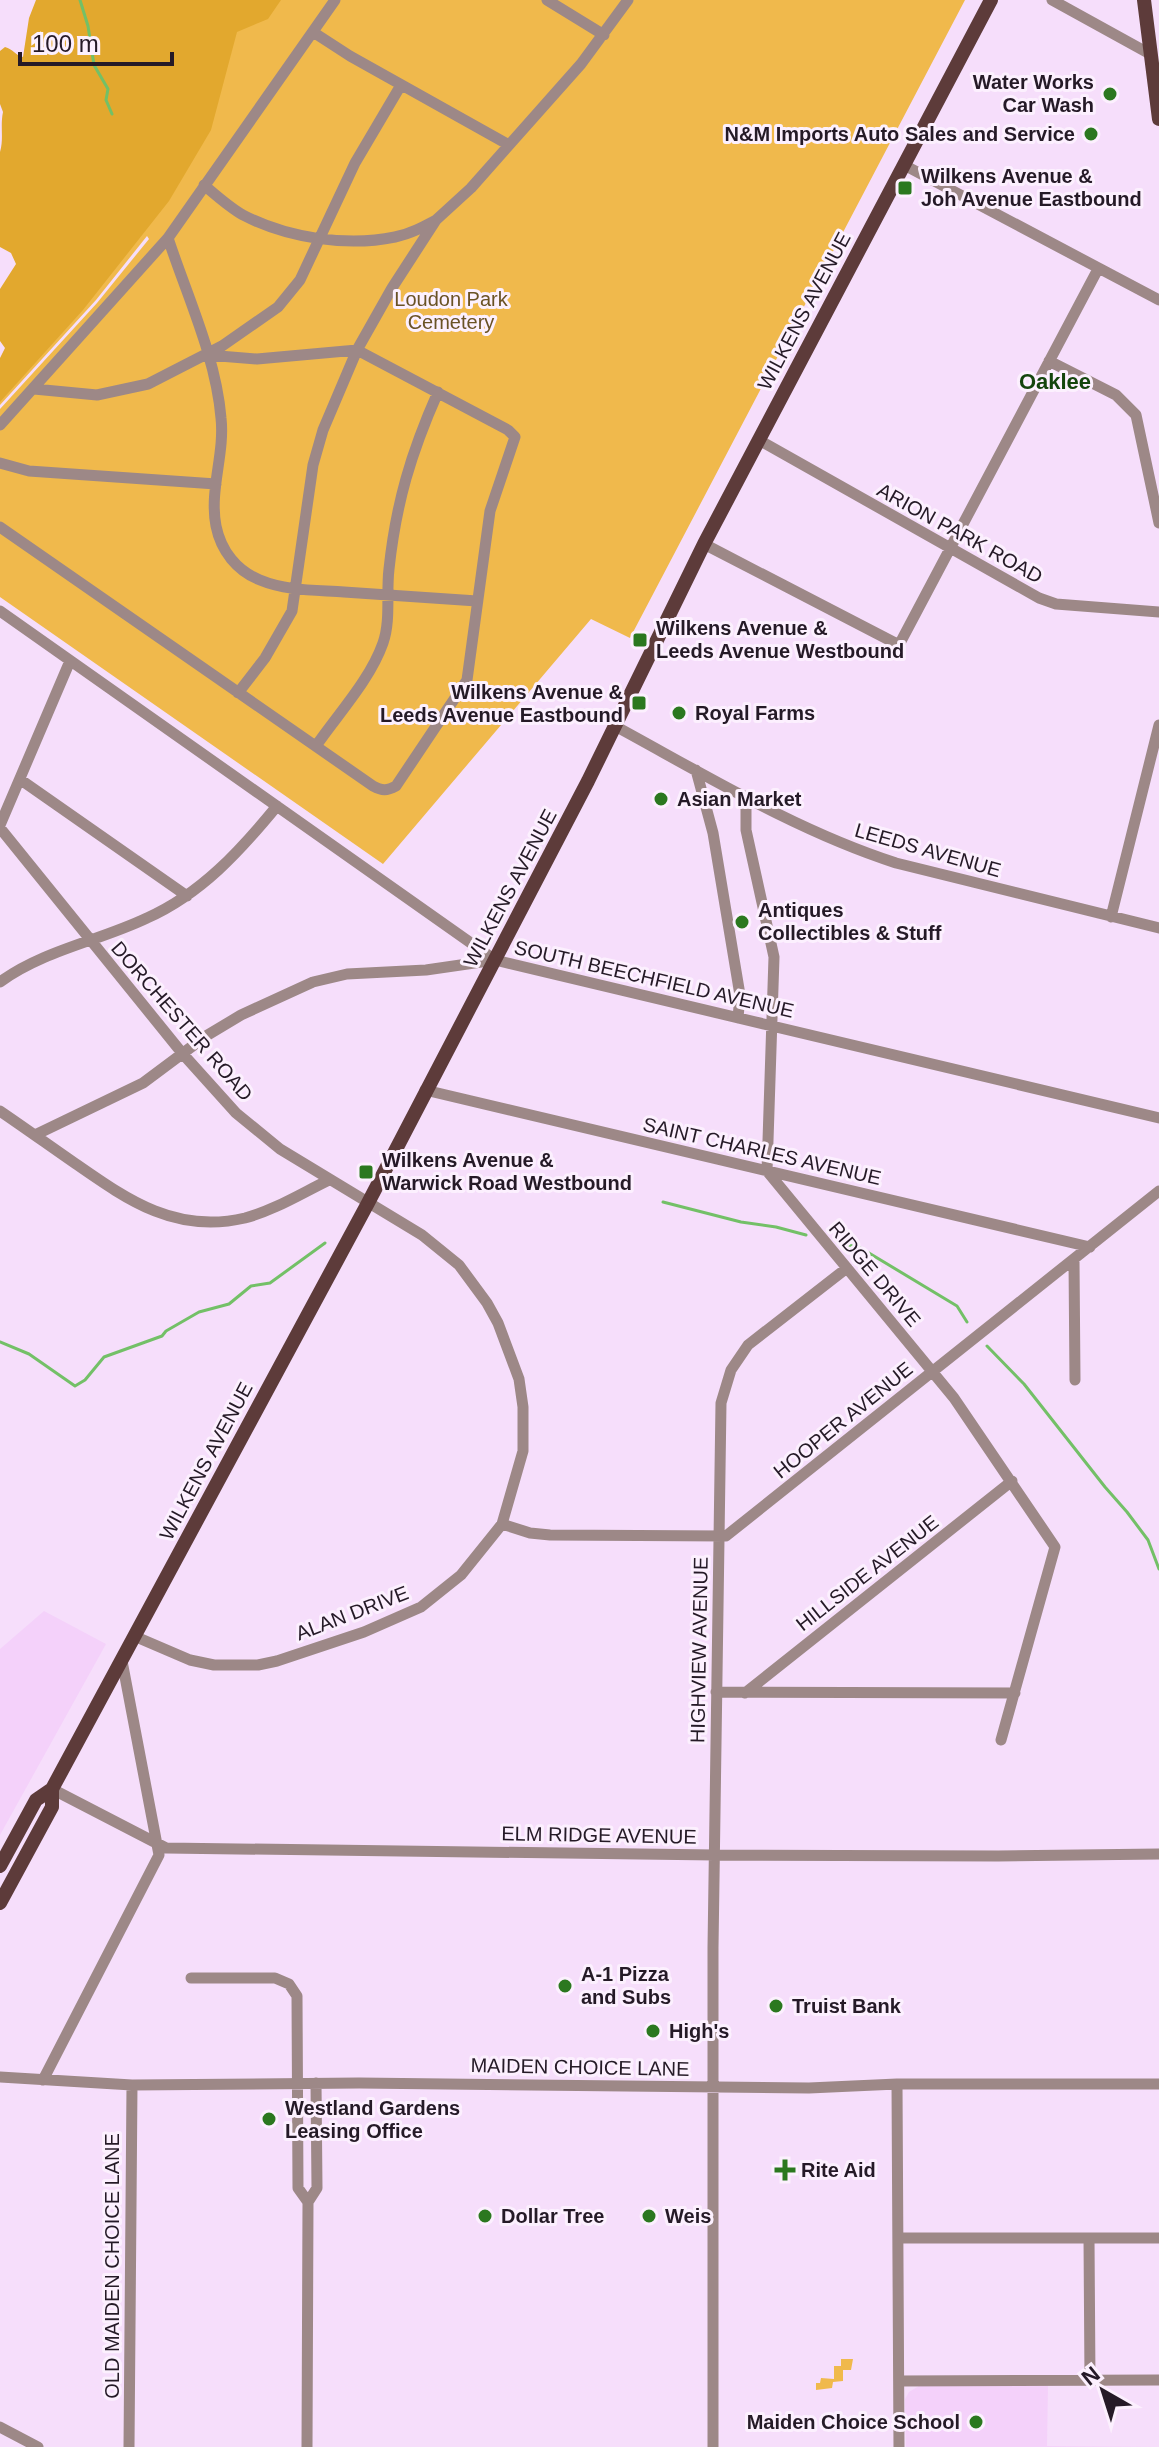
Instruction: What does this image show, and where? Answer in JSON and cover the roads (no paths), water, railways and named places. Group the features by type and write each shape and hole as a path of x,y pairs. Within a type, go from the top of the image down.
{"main road":[{"name":"WILKENS AVENUE","path":"0,1866 36,1800 52,1789 368,1203 615,726 704,544 991,0"},
{"path":"1144,0 1159,119"},
{"name":"WILKENS AVENUE","path":"0,1903 52,1807 52,1789"}],"street":[{"path":"0,425 168,238 335,0"},
{"path":"547,0 604,35"},
{"path":"238,693 289,620 313,465 323,430 357,350 436,220 471,188 509,145 604,35 628,0"},
{"path":"1052,0 1150,54"},
{"path":"313,32 509,145"},
{"path":"34,389 97,395 148,384 207,355 265,317 291,294 312,259 355,163 401,85"},
{"path":"904,165 1159,300"},
{"path":"204,185 225,203 259,223 320,238 398,237 436,220"},
{"path":"168,238 219,399 222,439 214,503 218,537 235,564 260,580 295,588 477,601"},
{"path":"704,544 899,645 1098,269"},
{"path":"0,527 381,791 396,786 467,680 490,511 515,437 508,430 357,350 257,359 207,355"},
{"path":"1049,361 1116,395 1136,415 1159,523"},
{"path":"316,746 363,679 383,644 398,504 408,466 438,392"},
{"name":"ARION PARK ROAD","path":"759,440 1047,601 1159,612"},
{"path":"0,463 29,471 216,484"},
{"name":"SOUTH BEECHFIELD AVENUE","path":"0,611 495,960 1159,1118"},
{"path":"0,827 70,661"},
{"path":"1111,917 1159,725"},
{"name":"LEEDS AVENUE","path":"615,726 814,832 865,853 1159,928"},
{"path":"696,770 713,833 740,995 738,1018"},
{"path":"21,780 187,896"},
{"path":"746,796 746,830 774,957 767,1171"},
{"path":"0,982 38,959 147,919 187,896 236,854 277,806"},
{"name":"DORCHESTER ROAD","path":"0,827 215,1092 254,1129 368,1203"},
{"path":"35,1135 143,1083 182,1053 241,1015 313,982 347,974 426,970 495,960"},
{"name":"SAINT CHARLES AVENUE","path":"425,1090 1090,1247"},
{"path":"0,1111 121,1196 161,1215 207,1222 245,1218 263,1213 329,1180"},
{"name":"RIDGE DRIVE","path":"767,1171 954,1398 1055,1547 1001,1740"},
{"name":"HOOPER AVENUE","path":"718,1536 726,1536 1159,1191"},
{"name":"ALAN DRIVE","path":"134,1636 190,1660 214,1665 277,1661 395,1620 421,1607 461,1575 502,1524 523,1451 523,1407 519,1379 510,1351 487,1303 459,1265 422,1235 368,1203"},
{"path":"1074,1260 1075,1380"},
{"name":"HIGHVIEW AVENUE","path":"713,2447 716,1692 721,1403 731,1370 748,1345 847,1268"},
{"name":"HILLSIDE AVENUE","path":"745,1693 1012,1481"},
{"path":"502,1524 530,1533 550,1535 718,1536"},
{"path":"43,2080 159,1855 122,1661"},
{"path":"716,1692 1015,1693"},
{"name":"ELM RIDGE AVENUE","path":"52,1789 166,1848 715,1855 1159,1854"},
{"path":"191,1978 275,1978 289,1984 299,2002 298,2188 308,2202"},
{"name":"MAIDEN CHOICE LANE","path":"0,2077 132,2085 316,2083 809,2088 897,2084 1159,2084"},
{"path":"307,2447 308,2202 317,2188 316,2083"},
{"path":"897,2084 899,2447"},
{"name":"OLD MAIDEN CHOICE LANE","path":"129,2447 132,2085"},
{"path":"898,2238 1159,2238"},
{"path":"1089,2238 1090,2380"},
{"path":"899,2381 1159,2380"},
{"path":"0,2427 38,2447"}],"waterway":[{"path":"80,0 94,65 108,89 106,100 112,114"},
{"path":"663,1202 806,1235"},
{"path":"0,1342 29,1354 75,1386 85,1380 104,1357 162,1336 199,1312 229,1304 251,1286 270,1283 325,1243"},
{"path":"842,1244 859,1247 957,1306 967,1322"},
{"path":"987,1346 1024,1384 1127,1512 1148,1540 1159,1569"}],"place":[{"name":"Water Works Car Wash","path":"1110,94"},
{"name":"N&M Imports Auto Sales and Service","path":"1091,134"},
{"name":"Wilkens Avenue & Joh Avenue Eastbound","path":"905,188"},
{"name":"Wilkens Avenue & Leeds Avenue Westbound","path":"640,640"},
{"name":"Wilkens Avenue & Leeds Avenue Eastbound","path":"639,703"},
{"name":"Royal Farms","path":"679,713"},
{"name":"Asian Market","path":"661,799"},
{"name":"Antiques Collectibles & Stuff","path":"742,922"},
{"name":"Wilkens Avenue & Warwick Road Westbound","path":"366,1172"},
{"name":"A-1 Pizza and Subs","path":"565,1986"},
{"name":"Truist Bank","path":"776,2006"},
{"name":"High's","path":"653,2031"},
{"name":"Westland Gardens Leasing Office","path":"269,2119"},
{"name":"Rite Aid","path":"785,2170"},
{"name":"Dollar Tree","path":"485,2216"},
{"name":"Weis","path":"649,2216"},
{"name":"Maiden Choice School","path":"976,2422"}],"district":[{"name":"Oaklee","path":"1055,381"}],"park label":[{"name":"Loudon Park Cemetery","path":"451,310"}]}
